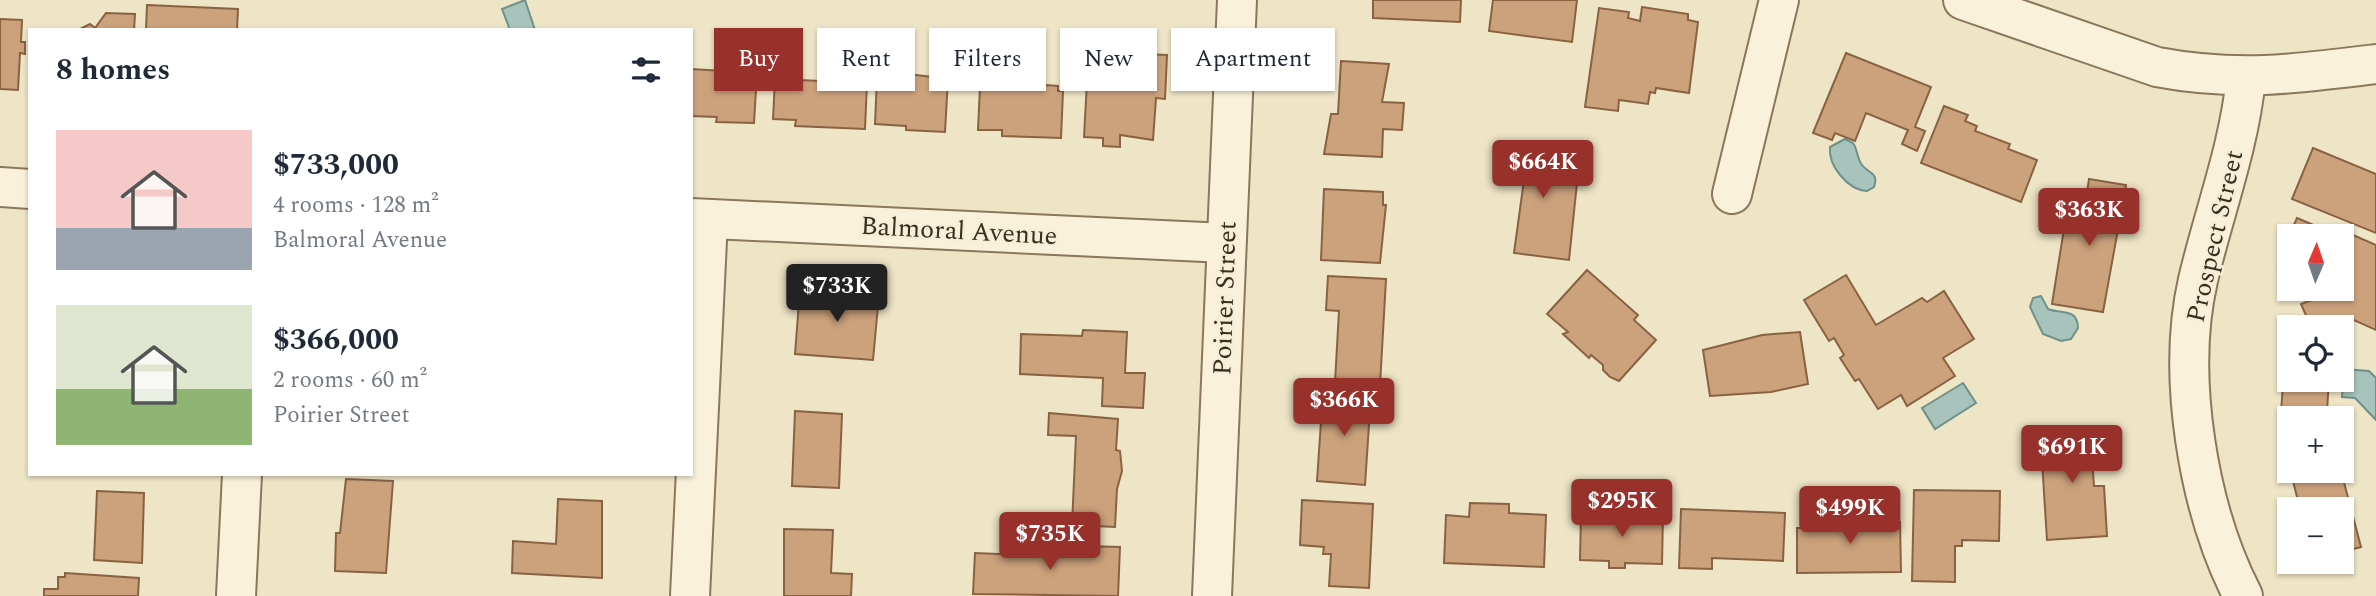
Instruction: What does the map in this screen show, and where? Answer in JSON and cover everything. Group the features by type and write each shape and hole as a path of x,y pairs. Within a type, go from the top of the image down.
{"street":[{"name":"Poirier Street","path":"1212,596 1237,0"},
{"path":"1732,194 1779,0"},
{"path":"1963,0 2029,12 2157,67 2246,78 2376,64"},
{"name":"Prospect Street","path":"2243,596 2226,563 2209,502 2195,432 2190,369 2198,279 2242,121 2246,78"},
{"path":"0,187 28,189"},
{"name":"Balmoral Avenue","path":"700,219 1226,243"},
{"path":"690,596 700,219"},
{"path":"236,596 242,476"}],"water":[{"path":"525,0 534,28 509,28 502,9"},
{"path":"1845,139 1853,143 1860,163 1875,178 1874,187 1867,191 1846,182 1832,162 1830,147"},
{"path":"2041,296 2048,309 2075,317 2078,328 2071,339 2061,341 2043,334 2030,307 2033,298"},
{"path":"2354,370 2369,371 2376,378 2376,420 2355,398 2342,397 2342,392 2354,392"},
{"path":"1963,383 1976,403 1935,429 1922,408"}],"building":[{"path":"1373,0 1461,0 1460,22 1373,18"},
{"path":"1493,0 1577,0 1572,42 1489,31"},
{"path":"147,5 238,9 237,28 146,28"},
{"path":"1642,7 1688,14 1688,20 1698,22 1689,93 1656,88 1655,93 1650,92 1648,104 1619,100 1618,111 1585,107 1599,8 1629,12 1628,18 1640,21"},
{"path":"106,13 135,14 134,28 95,28"},
{"path":"0,19 22,20 21,42 25,42 25,54 20,53 18,90 0,89"},
{"path":"1846,53 1931,87 1915,127 1925,131 1917,151 1902,144 1908,130 1866,113 1855,141 1835,133 1832,140 1813,133"},
{"path":"1157,55 1167,55 1165,99 1156,98 1153,140 1120,135 1120,147 1103,146 1103,138 1084,137 1086,91 1157,91"},
{"path":"1341,61 1389,64 1382,102 1404,103 1402,130 1383,129 1382,157 1324,154 1331,114 1338,114"},
{"path":"693,69 714,70 714,91 756,91 754,123 716,122 717,117 693,116"},
{"path":"915,75 929,77 929,91 947,91 945,132 906,130 906,126 875,124 876,91 915,91"},
{"path":"803,80 817,81 817,91 867,91 865,129 795,126 796,120 773,119 774,91 803,91"},
{"path":"1046,85 1058,86 1058,91 1063,91 1061,138 1002,136 1002,130 978,130 980,91 1046,91"},
{"path":"1944,106 1968,115 1965,121 1977,126 1975,131 2010,144 2008,149 2037,160 2021,202 1921,163"},
{"path":"1509,142 1566,149 1563,171 1578,173 1569,260 1514,253 1524,180 1504,177"},
{"path":"2313,148 2376,174 2376,233 2354,224 2292,199"},
{"path":"2089,179 2126,185 2103,312 2052,304 2067,210 2084,213"},
{"path":"1324,189 1383,192 1383,205 1386,205 1380,263 1321,260"},
{"path":"2297,218 2311,224 2294,224"},
{"path":"2354,235 2376,245 2376,330 2354,320 2354,315 2306,315 2301,304 2309,301 2354,301"},
{"path":"1587,270 1638,315 1634,320 1656,340 1619,381 1610,377 1603,370 1603,365 1591,355 1589,358 1563,334 1568,332 1547,314"},
{"path":"1846,275 1876,325 1922,298 1927,302 1944,291 1974,339 1943,358 1955,376 1907,406 1901,395 1878,409 1859,379 1855,381 1840,358 1844,355 1834,338 1829,341 1804,300"},
{"path":"1328,276 1386,279 1380,385 1335,382 1339,311 1326,310"},
{"path":"800,289 879,295 873,360 795,354"},
{"path":"1083,330 1127,332 1125,373 1145,373 1143,408 1102,406 1103,378 1020,374 1021,334 1082,336"},
{"path":"1800,332 1808,384 1771,392 1710,396 1703,350 1762,335"},
{"path":"1323,392 1371,395 1365,485 1317,481"},
{"path":"2282,392 2328,392 2327,406 2281,406"},
{"path":"795,411 842,414 839,488 792,486"},
{"path":"1049,413 1118,419 1116,450 1120,451 1122,471 1117,489 1115,527 1072,525 1076,436 1048,435"},
{"path":"2089,426 2090,443 2100,442 2102,458 2092,458 2094,486 2104,486 2107,536 2047,540 2040,429"},
{"path":"346,479 393,481 386,573 335,571 336,533 340,533"},
{"path":"2294,483 2344,483 2348,497 2297,497"},
{"path":"1914,490 2000,491 1999,541 1962,540 1962,546 1955,546 1955,582 1912,581"},
{"path":"97,491 144,493 142,563 94,560"},
{"path":"558,499 602,501 602,578 512,573 513,541 556,544"},
{"path":"1302,500 1373,504 1369,588 1329,586 1331,554 1323,554 1324,547 1300,545"},
{"path":"1470,503 1509,504 1509,513 1546,515 1544,567 1444,563 1446,515 1469,517"},
{"path":"1681,509 1785,513 1783,561 1712,558 1712,569 1679,568"},
{"path":"1581,513 1663,515 1662,564 1625,563 1625,568 1609,568 1609,561 1580,560"},
{"path":"1828,513 1865,513 1865,522 1900,522 1901,572 1797,573 1797,528 1828,528"},
{"path":"2354,520 2361,547 2354,549"},
{"path":"784,529 833,530 831,573 852,574 851,596 784,596"},
{"path":"1049,545 1120,547 1118,596 973,594 975,553 1049,556"},
{"path":"65,573 139,578 138,596 44,596 44,589 58,589 58,577 65,577"}]}
